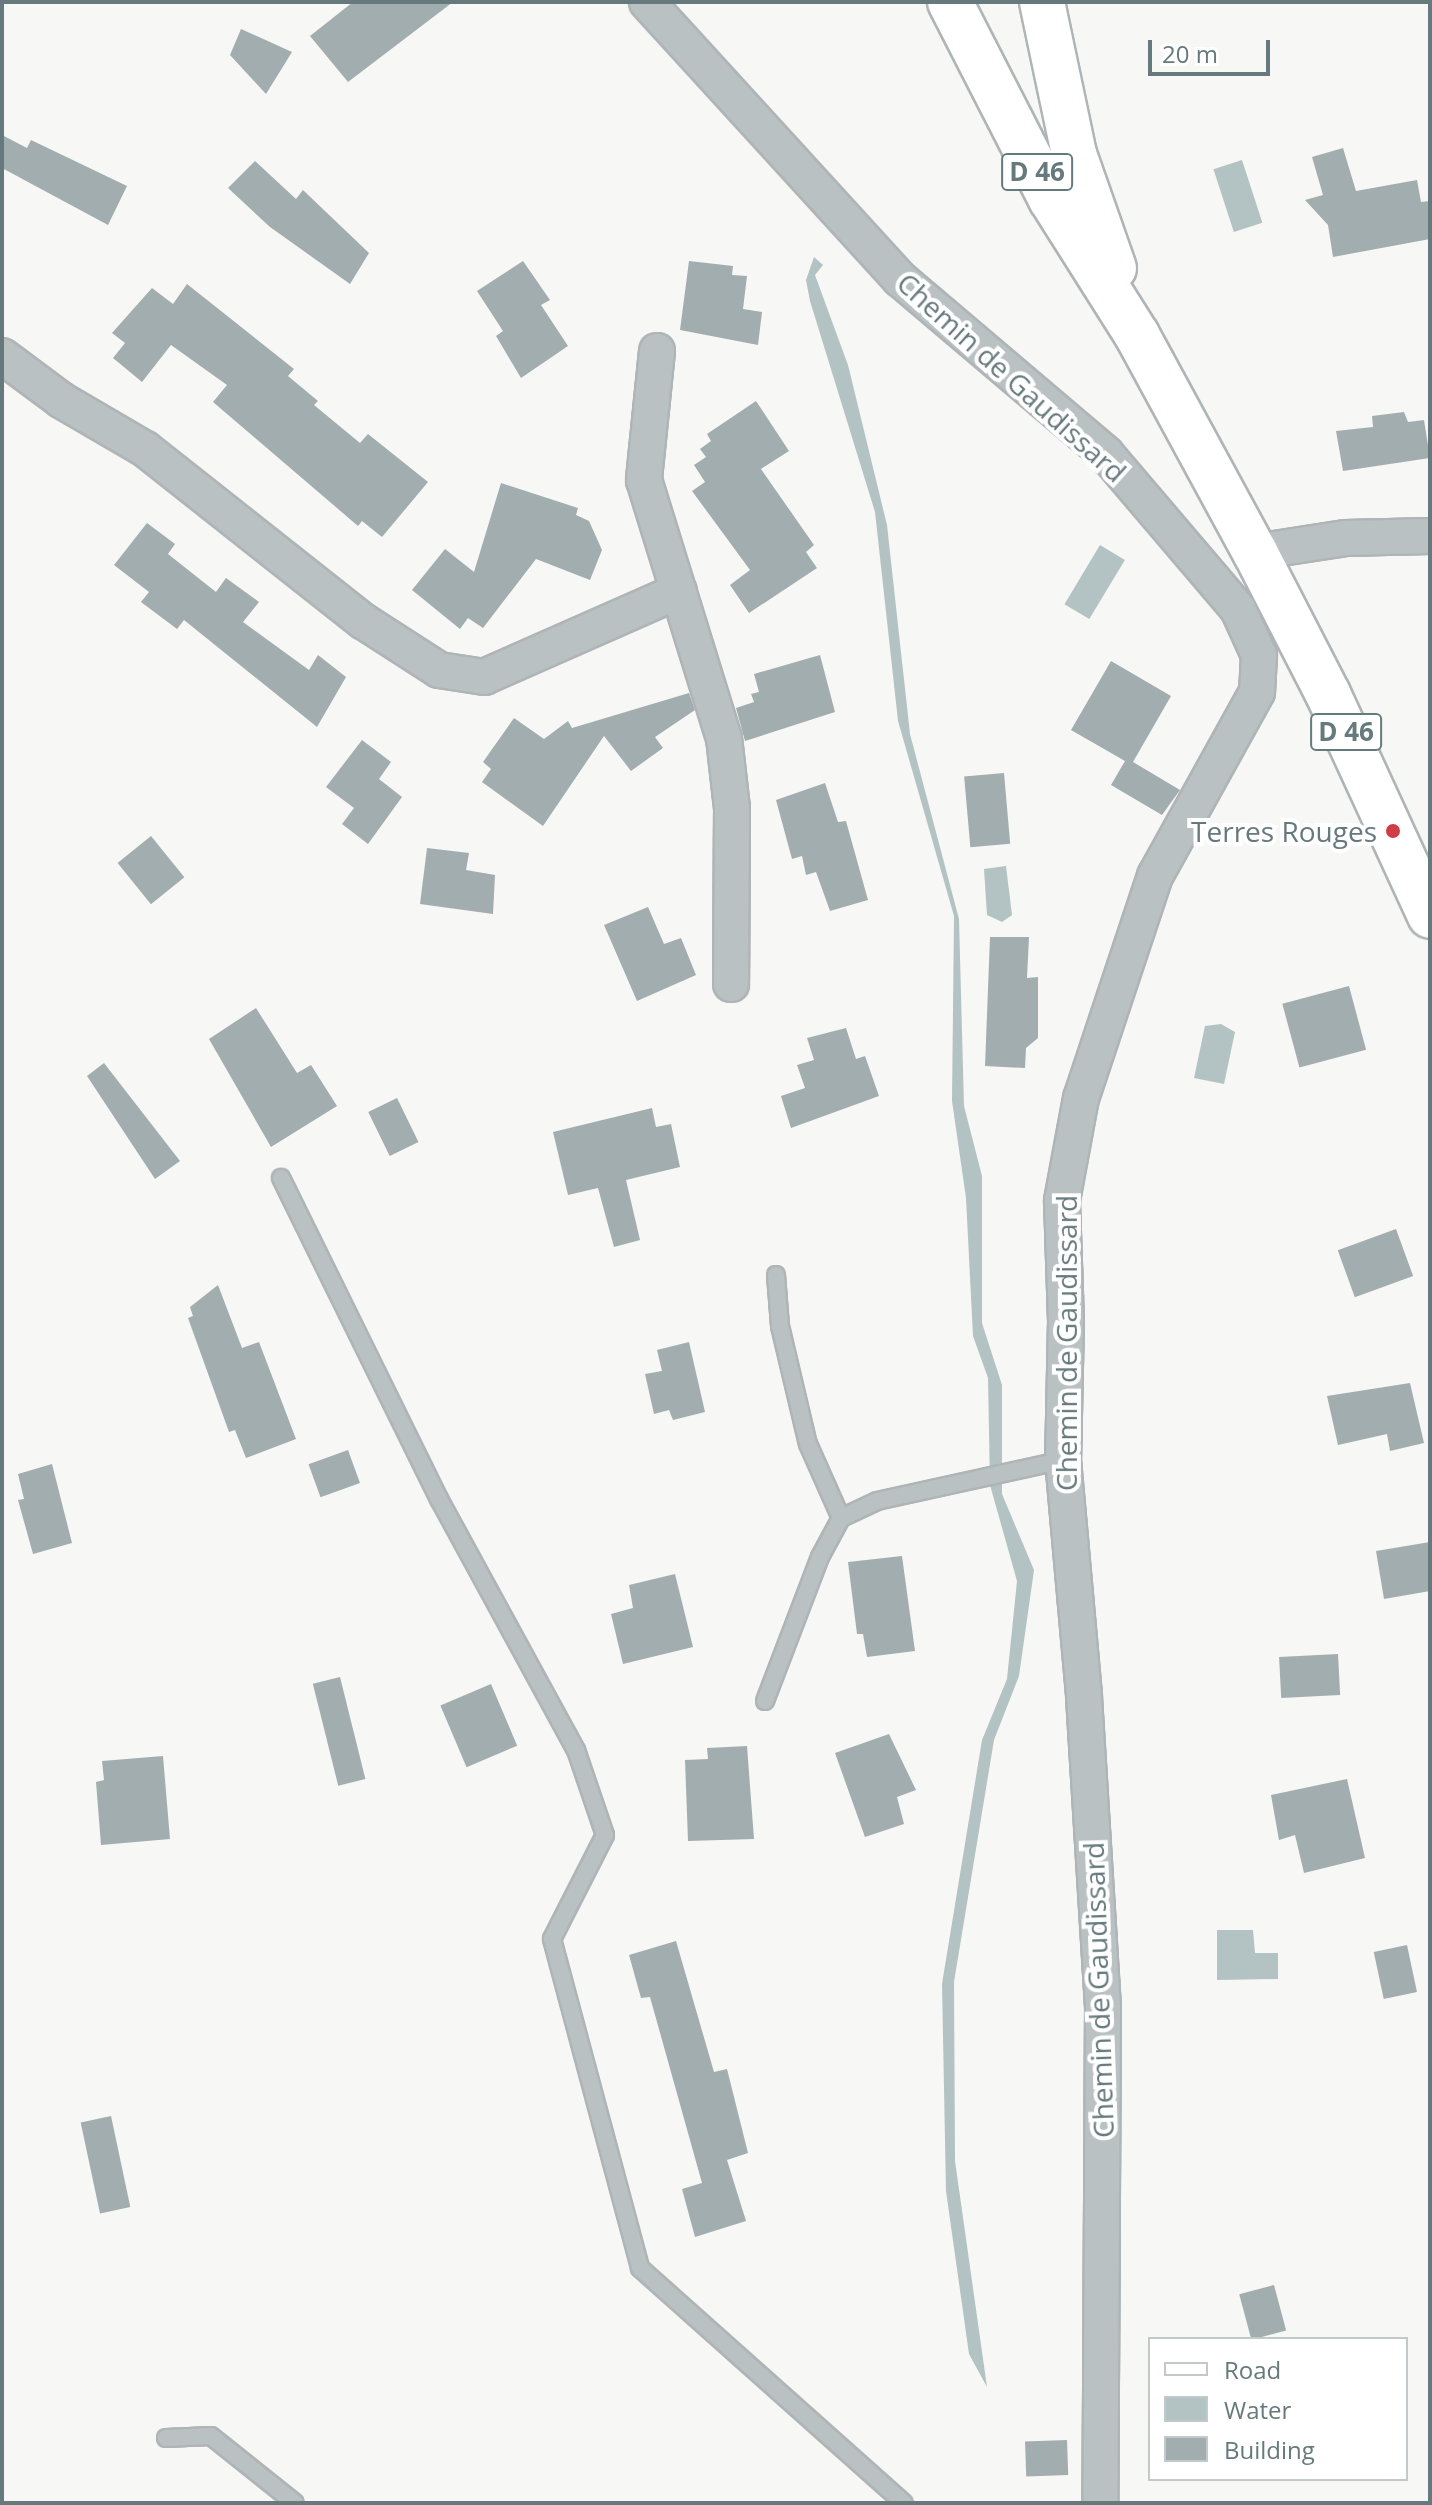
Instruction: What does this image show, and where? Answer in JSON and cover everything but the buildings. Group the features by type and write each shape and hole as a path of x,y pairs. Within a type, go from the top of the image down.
{"main road":[{"name":"D 46","path":"950,2 1051,199 1137,335 1255,552 1335,708 1430,916"},
{"name":"D 46","path":"1042,2 1074,154 1137,335"}],"street":[{"name":"Chemin de Gaudissard","path":"647,2 665,15 900,279 1106,454 1238,609 1259,655 1257,692 1155,876 1081,1098 1062,1201 1066,1321 1063,1460 1084,1697 1103,2006 1100,2503"},
{"path":"657,351 644,480 724,738 732,808 731,984"},
{"path":"2,356 61,400 145,449 363,621 439,670 484,677 679,591"},
{"path":"1255,552 1345,538 1430,536"}],"lane":[{"path":"281,1178 439,1499 576,1750 605,1835 552,1939 640,2268 904,2503"},
{"path":"776,1275 780,1326 808,1444 841,1518"},
{"path":"765,1701 820,1557 841,1518 877,1501 1063,1460"},
{"path":"166,2438 211,2436 295,2503"}],"water":[{"path":"1242,160 1262,223 1234,232 1213,169"},
{"path":"814,257 823,265 815,275 848,365 887,525 910,734 959,919 964,1106 982,1176 982,1323 1002,1385 1002,1494 1034,1570 1019,1676 994,1740 954,1982 955,2161 987,2387 969,2354 946,2191 942,1984 982,1740 1007,1679 1017,1581 990,1485 988,1378 973,1336 966,1198 952,1101 954,916 898,721 875,512 810,301 806,280"},
{"path":"1100,545 1125,560 1089,619 1064,604"},
{"path":"1006,866 1012,915 1002,922 987,915 984,869"},
{"path":"1221,1024 1235,1032 1224,1084 1194,1078 1205,1026"},
{"path":"1217,1930 1253,1930 1255,1953 1278,1953 1278,1979 1217,1980"}],"place":[{"name":"Terres Rouges","path":"1393,831"}]}
